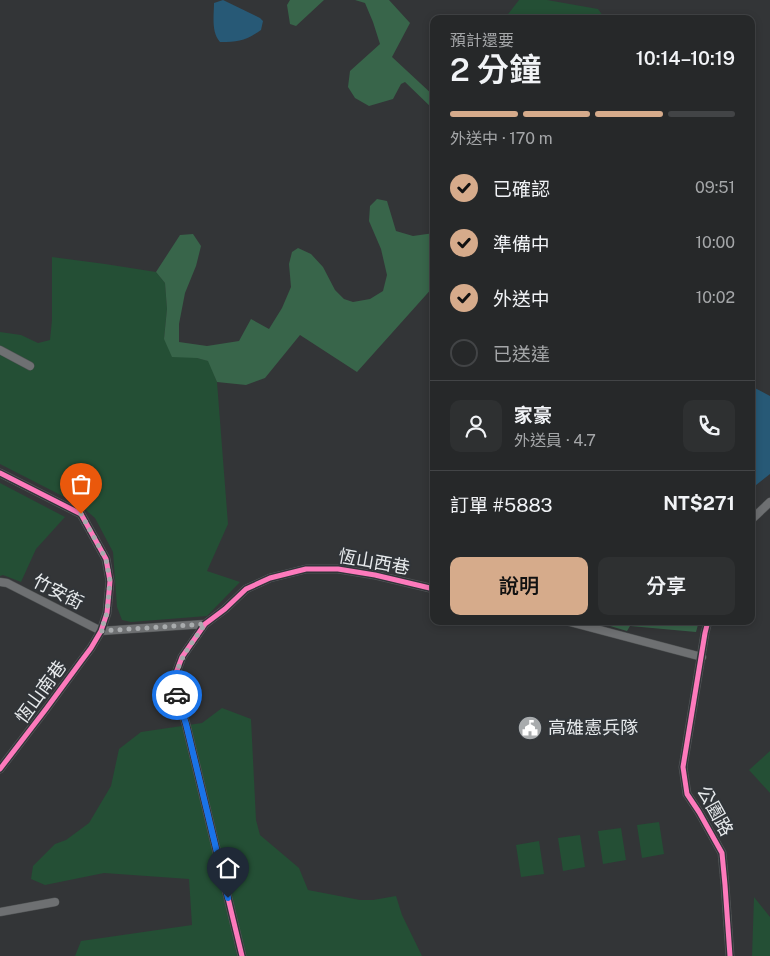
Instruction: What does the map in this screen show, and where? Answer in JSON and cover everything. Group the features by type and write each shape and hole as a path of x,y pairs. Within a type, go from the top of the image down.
{"street":[{"path":"0,350 30,366"},
{"name":"恆山南巷","path":"0,473 81,514 106,559 110,581 107,613 101,631 91,648 0,769"},
{"path":"755,516 770,502"},
{"name":"恆山西巷","path":"205,624 225,609 246,589 270,578 306,568 338,569 375,574 430,588"},
{"name":"竹安街","path":"0,582 7,583 101,631"},
{"path":"101,631 205,624"},
{"path":"205,624 182,657 176,674 175,689 186,724 242,956"},
{"path":"581,625 702,657"},
{"name":"公園路","path":"707,625 682,767 687,794 722,852 730,956"},
{"path":"0,912 55,902"}],"green space":[{"path":"290,0 324,0 296,26 290,24 287,5"},
{"path":"355,0 389,0 410,23 392,57 430,92 430,106 405,82 401,84 393,99 369,106 355,98 348,87 350,71 380,44 365,3"},
{"path":"519,0 547,0 598,9 602,15 507,15"},
{"path":"377,199 387,201 396,231 413,236 430,234 430,290 357,372 300,335 265,378 246,385 217,382 208,361 197,358 172,357 164,339 167,309 165,283 156,272 180,235 193,234 201,246 196,266 185,293 179,324 179,342 207,346 239,341 251,319 269,329 282,308 291,287 289,264 292,252 298,248 311,254 323,267 335,290 344,299 353,302 370,299 383,291 387,275 381,249 369,221 370,206"},
{"path":"52,257 156,272 165,283 167,309 164,339 197,358 209,361 217,382 228,524 207,571 240,582 207,616 131,622 122,620 117,607 113,552 95,518 80,505 0,464 0,332 21,335 38,343 50,340 52,320"},
{"path":"0,483 65,517 36,549 21,582 3,575 0,576"},
{"path":"607,625 698,625 696,632 630,626 627,631"},
{"path":"222,708 251,719 256,820 260,835 299,868 308,890 360,900 396,896 402,915 422,956 75,956 81,941 192,925 189,879 104,873 45,885 31,879 33,866 55,844 66,840 89,823 111,786 119,749 141,732 202,723"},
{"path":"770,751 770,793 749,770"},
{"path":"659,822 664,854 642,858 637,825"},
{"path":"621,828 626,860 603,864 598,831"},
{"path":"580,835 585,867 563,871 558,838"},
{"path":"539,841 544,874 521,877 516,845"},
{"path":"754,897 770,917 770,956 752,956"}],"water":[{"path":"223,0 260,18 263,21 261,30 251,37 242,40 220,42 214,28 214,3"},
{"path":"755,388 770,396 770,474 755,486"}],"cycle path":[{"path":"0,473 81,514 106,559 110,581 107,613 101,631 91,648 0,769"},
{"path":"242,956 186,724 175,689 176,673 182,657 205,624 225,609 246,589 270,578 306,569 338,569 375,575 430,588"},
{"path":"707,625 683,767 687,794 722,853 730,956"}],"way so far":[{"path":"81,514 106,559 110,581 107,613 101,631 205,624 182,657 176,674 175,689 177,695"}],"place":[{"name":"高雄憲兵隊","path":"530,728"}],"route":[{"path":"177,695 186,724 228,898"}]}
